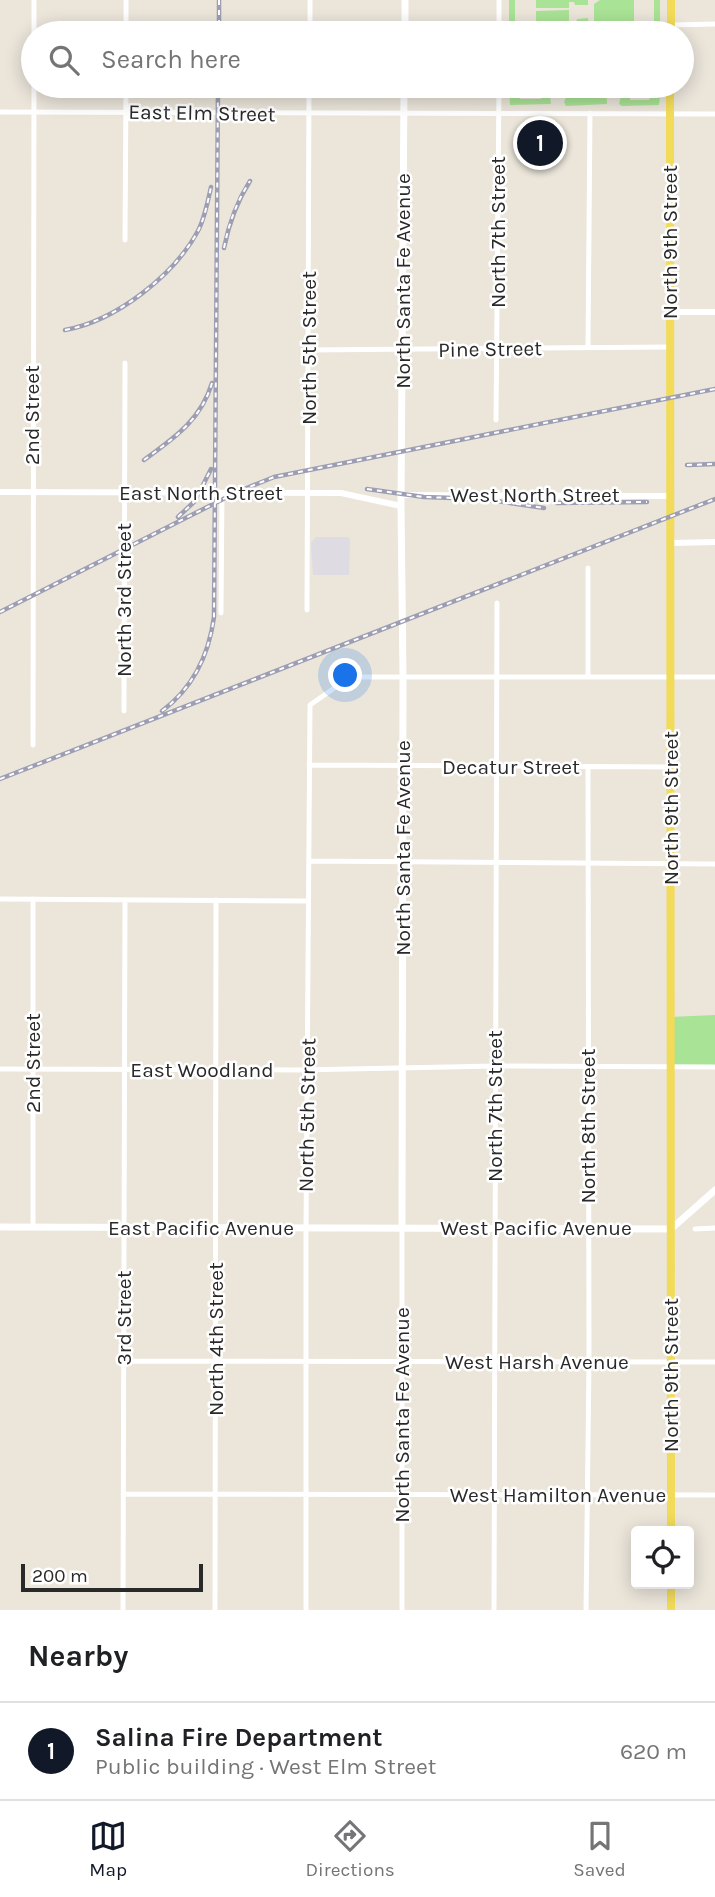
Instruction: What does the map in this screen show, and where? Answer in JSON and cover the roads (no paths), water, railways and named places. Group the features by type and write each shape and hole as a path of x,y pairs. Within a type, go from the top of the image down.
{"main road":[{"path":"404,21 405,0"},
{"path":"671,0 671,21"},
{"name":"North Santa Fe Avenue","path":"402,1228 404,1067 401,495 404,98"},
{"name":"North 9th Street","path":"670,98 671,1526"},
{"path":"671,1228 715,1190"},
{"name":"East Pacific Avenue","path":"0,1227 402,1228"},
{"name":"West Pacific Avenue","path":"402,1228 671,1228"},
{"path":"671,1589 671,1610"}],"street":[{"path":"34,0 34,21"},
{"path":"126,0 126,21"},
{"path":"310,0 310,21"},
{"path":"499,0 499,21"},
{"path":"694,26 715,24"},
{"name":"2nd Street","path":"33,745 34,98"},
{"path":"125,240 126,98"},
{"name":"North 5th Street","path":"307,610 309,98"},
{"name":"North 7th Street","path":"496,419 499,98"},
{"name":"East Elm Street","path":"0,112 715,114"},
{"path":"589,347 590,113"},
{"path":"671,312 715,312"},
{"name":"Pine Street","path":"309,350 670,347"},
{"name":"North 3rd Street","path":"124,711 125,363"},
{"name":"East North Street","path":"0,492 341,493 401,506"},
{"path":"221,612 222,493"},
{"name":"West North Street","path":"401,495 670,496"},
{"path":"671,543 715,542"},
{"path":"588,568 588,676"},
{"name":"North 7th Street","path":"494,1610 497,603"},
{"path":"403,675 715,677"},
{"name":"North 5th Street","path":"306,1610 310,705 350,677 403,675"},
{"name":"Decatur Street","path":"309,765 671,767"},
{"name":"North 8th Street","path":"586,1610 589,1363 588,767"},
{"path":"309,862 715,864"},
{"path":"0,899 308,901"},
{"name":"2nd Street","path":"33,899 33,1227"},
{"name":"3rd Street","path":"123,1610 125,900"},
{"name":"North 4th Street","path":"215,1610 216,900"},
{"name":"East Woodland","path":"0,1069 715,1067"},
{"name":"North Santa Fe Avenue","path":"402,1228 402,1610"},
{"path":"695,1228 715,1228"},
{"name":"West Harsh Avenue","path":"124,1361 715,1362"},
{"name":"West Hamilton Avenue","path":"123,1494 715,1495"}],"railway":[{"path":"219,0 219,21"},
{"path":"162,711 182,692 198,669 204,657 214,617 218,98"},
{"path":"224,248 234,213 250,181"},
{"path":"65,330 104,317 160,279 199,229 211,187"},
{"path":"144,460 176,436 194,418 212,383"},
{"path":"0,612 237,492 274,477 715,389"},
{"path":"687,465 715,464"},
{"path":"178,517 195,501 211,469"},
{"path":"367,489 424,497 483,499 544,508"},
{"path":"0,779 715,499"},
{"path":"556,503 647,502"}],"place":[{"name":"Salina Fire Department","path":"540,143"}]}
